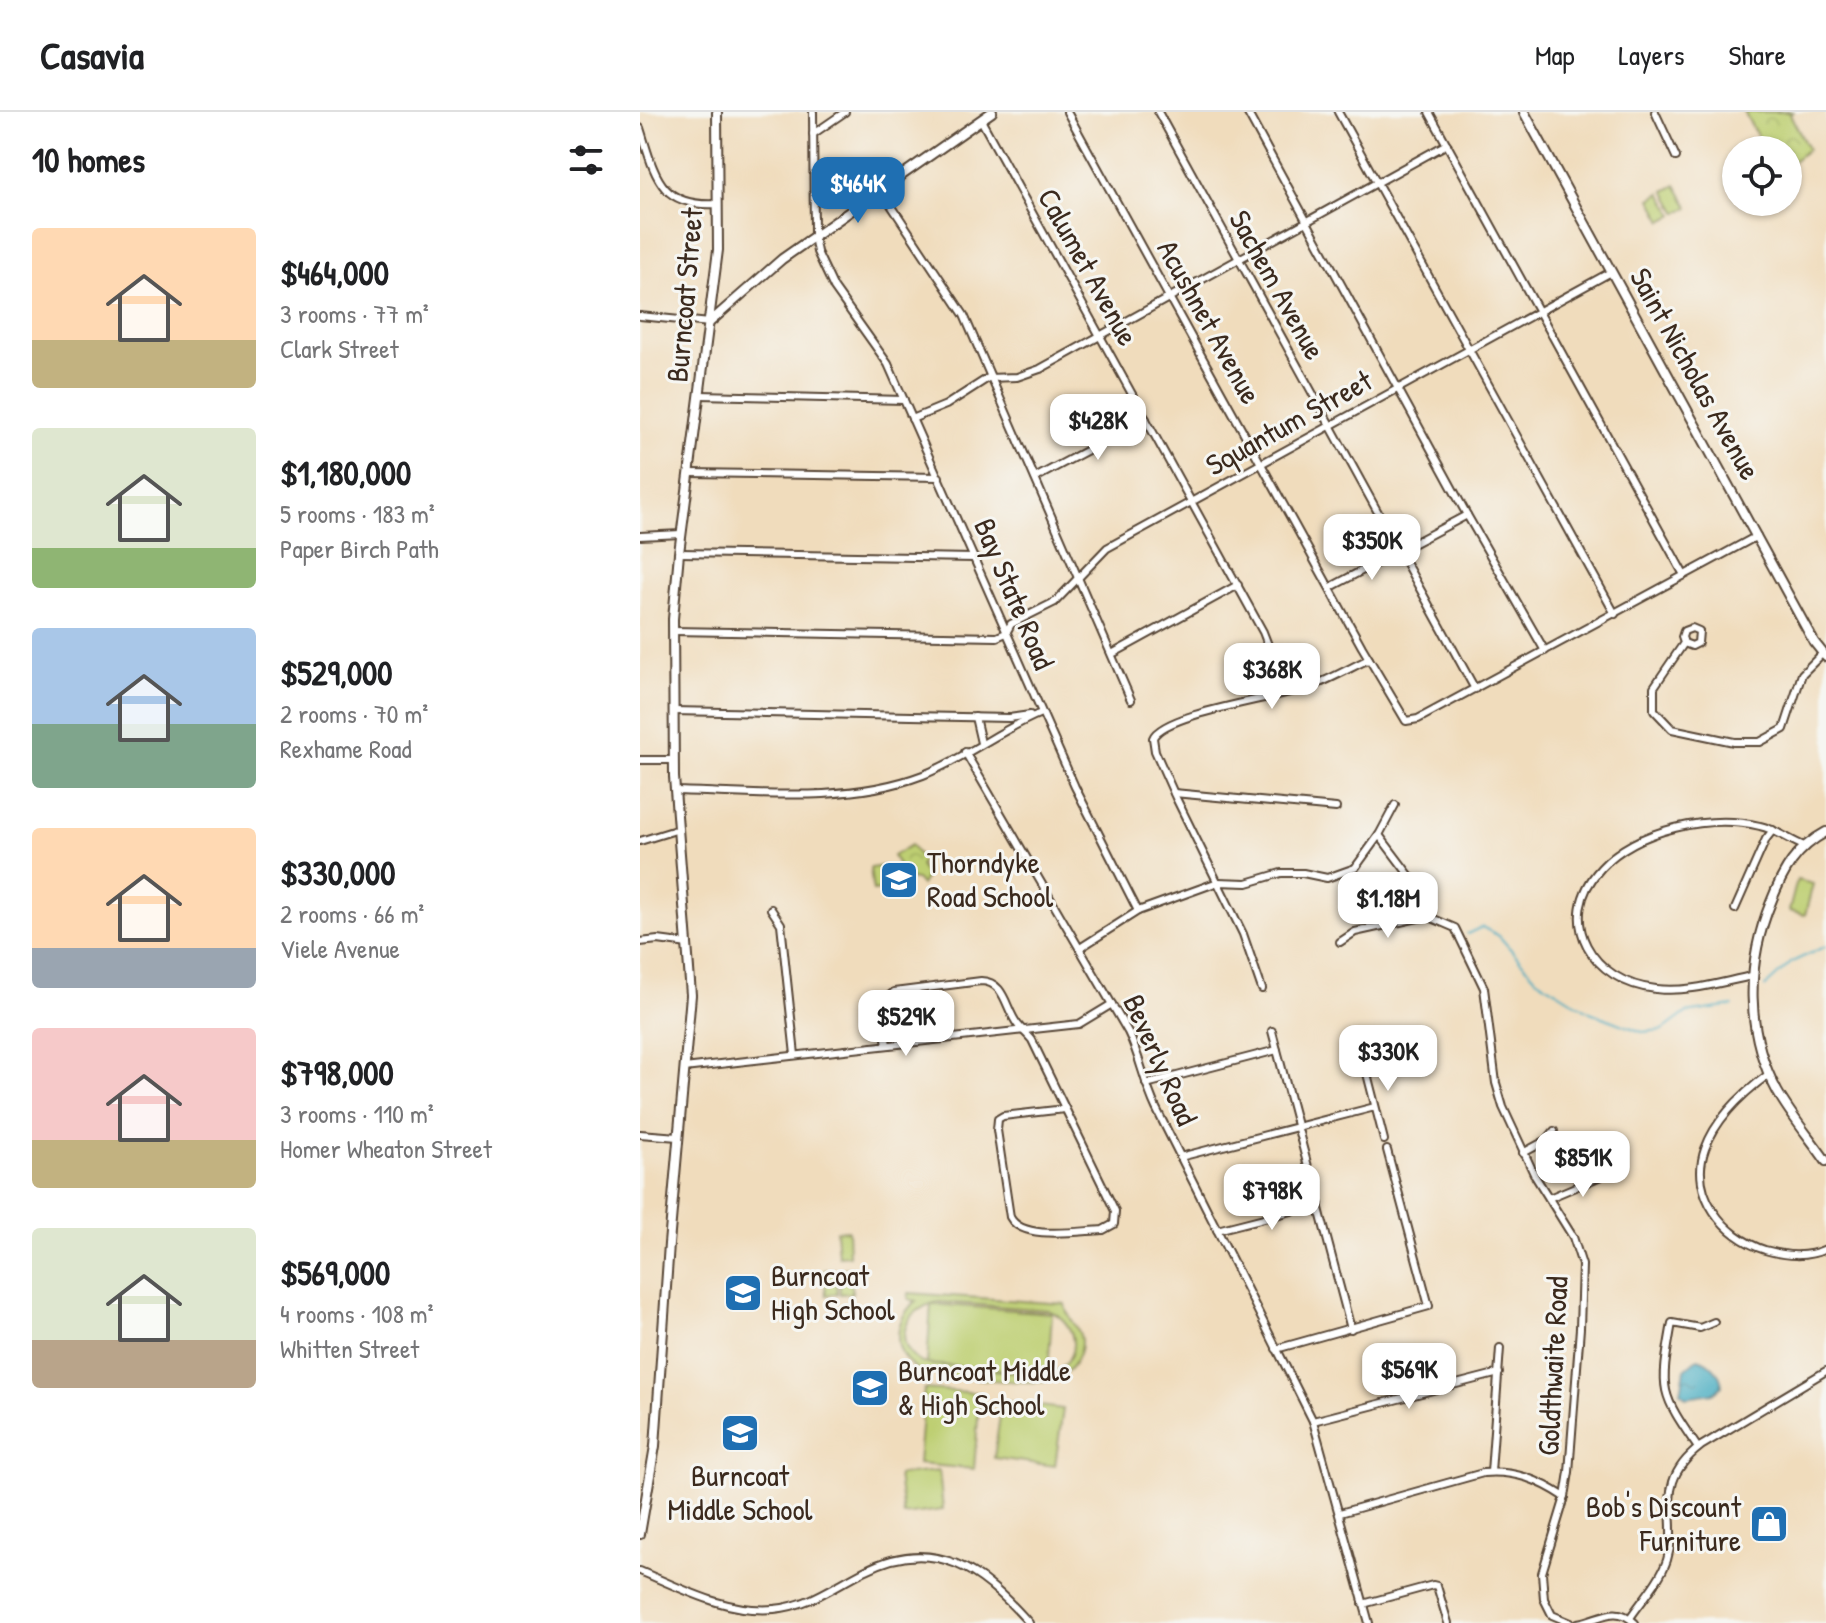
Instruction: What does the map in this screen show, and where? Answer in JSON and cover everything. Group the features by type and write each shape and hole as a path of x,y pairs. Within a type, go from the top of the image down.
{"main road":[{"name":"Burncoat Street","path":"640,1534 655,1446 691,995 673,760 673,631 681,534 718,250 717,112"},
{"path":"710,323 769,270 814,236 992,112"},
{"name":"Saint Nicholas Avenue","path":"1524,112 1824,656"},
{"path":"1826,832 1804,846 1788,866 1767,912 1752,976 1755,1027 1769,1074 1778,1093 1826,1161"}],"street":[{"name":"Bay State Road","path":"813,112 814,236 817,252 826,274 882,354 1088,816 1138,911"},
{"path":"813,134 845,112"},
{"name":"Acushnet Avenue","path":"1067,112 1369,659 1407,721 1418,719 1475,689"},
{"name":"Sachem Avenue","path":"1158,112 1475,689"},
{"path":"1247,112 1467,515 1545,651"},
{"path":"1338,112 1615,614"},
{"path":"1429,112 1684,575"},
{"path":"1655,112 1676,157"},
{"name":"Calumet Avenue","path":"981,120 1238,585 1267,641 1286,692"},
{"path":"640,128 654,174 670,195 684,203 718,204"},
{"path":"912,419 946,405 991,378 1017,377 1033,372 1447,144"},
{"path":"881,190 964,315 1131,700"},
{"name":"Squantum Street","path":"1006,633 1011,624 1055,602 1107,548 1611,272"},
{"path":"640,316 710,323"},
{"path":"700,395 904,400"},
{"path":"1035,478 1146,419"},
{"path":"690,473 939,477"},
{"path":"1331,587 1467,515"},
{"path":"640,536 681,534"},
{"path":"1475,689 1757,536"},
{"path":"679,553 975,558"},
{"path":"1112,654 1238,585"},
{"path":"673,631 997,637 1006,633"},
{"path":"1684,643 1654,687 1654,710 1672,729 1734,742 1760,742 1784,729 1802,674 1824,656"},
{"path":"1262,989 1243,934 1155,751 1154,734 1159,729 1193,716 1315,685 1369,659"},
{"path":"673,711 1009,718 1041,713"},
{"path":"675,791 843,793 873,790 922,775 1041,713"},
{"path":"975,717 981,743"},
{"name":"Beverly Road","path":"965,752 1136,1048 1146,1084 1180,1157 1313,1421 1369,1623"},
{"path":"640,760 673,760"},
{"path":"1174,793 1336,808"},
{"path":"1080,948 1138,911 1218,882 1247,883 1281,873 1327,878 1355,868 1379,835 1395,805"},
{"path":"1752,976 1672,991 1631,983 1604,969 1591,955 1581,931 1580,908 1587,887 1602,867 1622,851 1645,839 1684,826 1747,823 1773,830 1804,846"},
{"path":"640,841 679,829"},
{"path":"1735,909 1766,839 1773,830"},
{"path":"1340,942 1355,932 1427,916 1419,888 1379,835"},
{"path":"771,909 781,924 795,1055"},
{"name":"Goldthwaite Road","path":"1427,916 1455,928 1484,988 1496,1083 1511,1129 1580,1254 1580,1328 1565,1497 1545,1556 1542,1581 1544,1599 1552,1615 1571,1623"},
{"path":"640,942 658,940 688,944"},
{"path":"887,1045 883,1008 888,996 904,989 981,981 994,983 1017,1024 1032,1040 1112,1203 1115,1217 1114,1224 1103,1230 1026,1231 1013,1223 1010,1217 998,1119 1065,1109"},
{"path":"684,1068 1079,1024 1112,1004"},
{"path":"1272,1031 1351,1329"},
{"path":"1146,1084 1277,1050"},
{"path":"1362,1054 1384,1140"},
{"path":"1769,1074 1744,1093 1714,1131 1703,1159 1706,1195 1719,1220 1743,1241 1793,1255 1826,1249"},
{"path":"1180,1157 1375,1107"},
{"path":"1523,1153 1547,1140 1554,1131"},
{"path":"640,1134 678,1137"},
{"path":"1276,1349 1429,1306 1387,1150"},
{"path":"1549,1198 1606,1174"},
{"path":"1217,1230 1319,1204"},
{"path":"1698,1448 1667,1399 1663,1389 1664,1369 1672,1323 1700,1328 1714,1322"},
{"path":"1491,1472 1500,1348"},
{"path":"1578,1623 1608,1612 1632,1620 1666,1563 1669,1493 1675,1477 1698,1448 1826,1371"},
{"path":"1313,1421 1499,1373"},
{"path":"1340,1513 1491,1472 1527,1476 1565,1497"},
{"path":"640,1571 726,1605 777,1609 815,1598 881,1563 903,1558 936,1557 980,1575 1029,1623"},
{"path":"1363,1604 1433,1585 1437,1586 1448,1623"}],"green space":[{"path":"1744,112 1793,112 1790,114 1801,136 1757,136"},
{"path":"1802,137 1808,149 1802,154"},
{"path":"1676,185 1689,207 1678,213 1665,191"},
{"path":"1661,193 1674,215 1663,221 1651,199"},
{"path":"911,845 922,860 920,866 926,877 921,885 916,880 900,877 893,856"},
{"path":"884,866 887,889 873,891 870,868"},
{"path":"1797,880 1813,884 1805,915 1789,911"},
{"path":"848,1230 849,1255 838,1256 836,1231"},
{"path":"850,1268 852,1293 840,1294 839,1269"},
{"path":"835,1269 837,1294 826,1295 824,1270"},
{"path":"909,1293 1065,1304 1080,1334 1080,1350 1067,1371 1046,1381 980,1379 926,1372 908,1362 899,1345 898,1335 903,1317 916,1301 908,1299","holes":["940,1302 1048,1310 1067,1325 1073,1345 1065,1363 1044,1375 922,1363 906,1346 906,1327 911,1318 928,1305"]},
{"path":"931,1304 1052,1313 1048,1373 927,1364"},
{"path":"924,1389 980,1393 974,1469 918,1464"},
{"path":"1002,1401 1063,1409 1055,1466 994,1458"},
{"path":"939,1471 943,1510 903,1515 898,1475"}],"water":[{"path":"1698,1358 1714,1368 1722,1386 1713,1393 1686,1397 1681,1392 1685,1369"}],"waterway":[{"path":"1467,934 1482,927 1499,936 1536,978 1590,1012 1642,1032 1663,1030 1686,1013 1733,1006"},
{"path":"1765,987 1792,962 1826,946"}],"place":[{"name":"Thorndyke Road School","path":"899,880"},
{"name":"Burncoat High School","path":"743,1293"},
{"name":"Burncoat Middle & High School","path":"870,1388"},
{"name":"Burncoat Middle School","path":"740,1433"},
{"name":"Bob's Discount Furniture","path":"1769,1524"}]}
